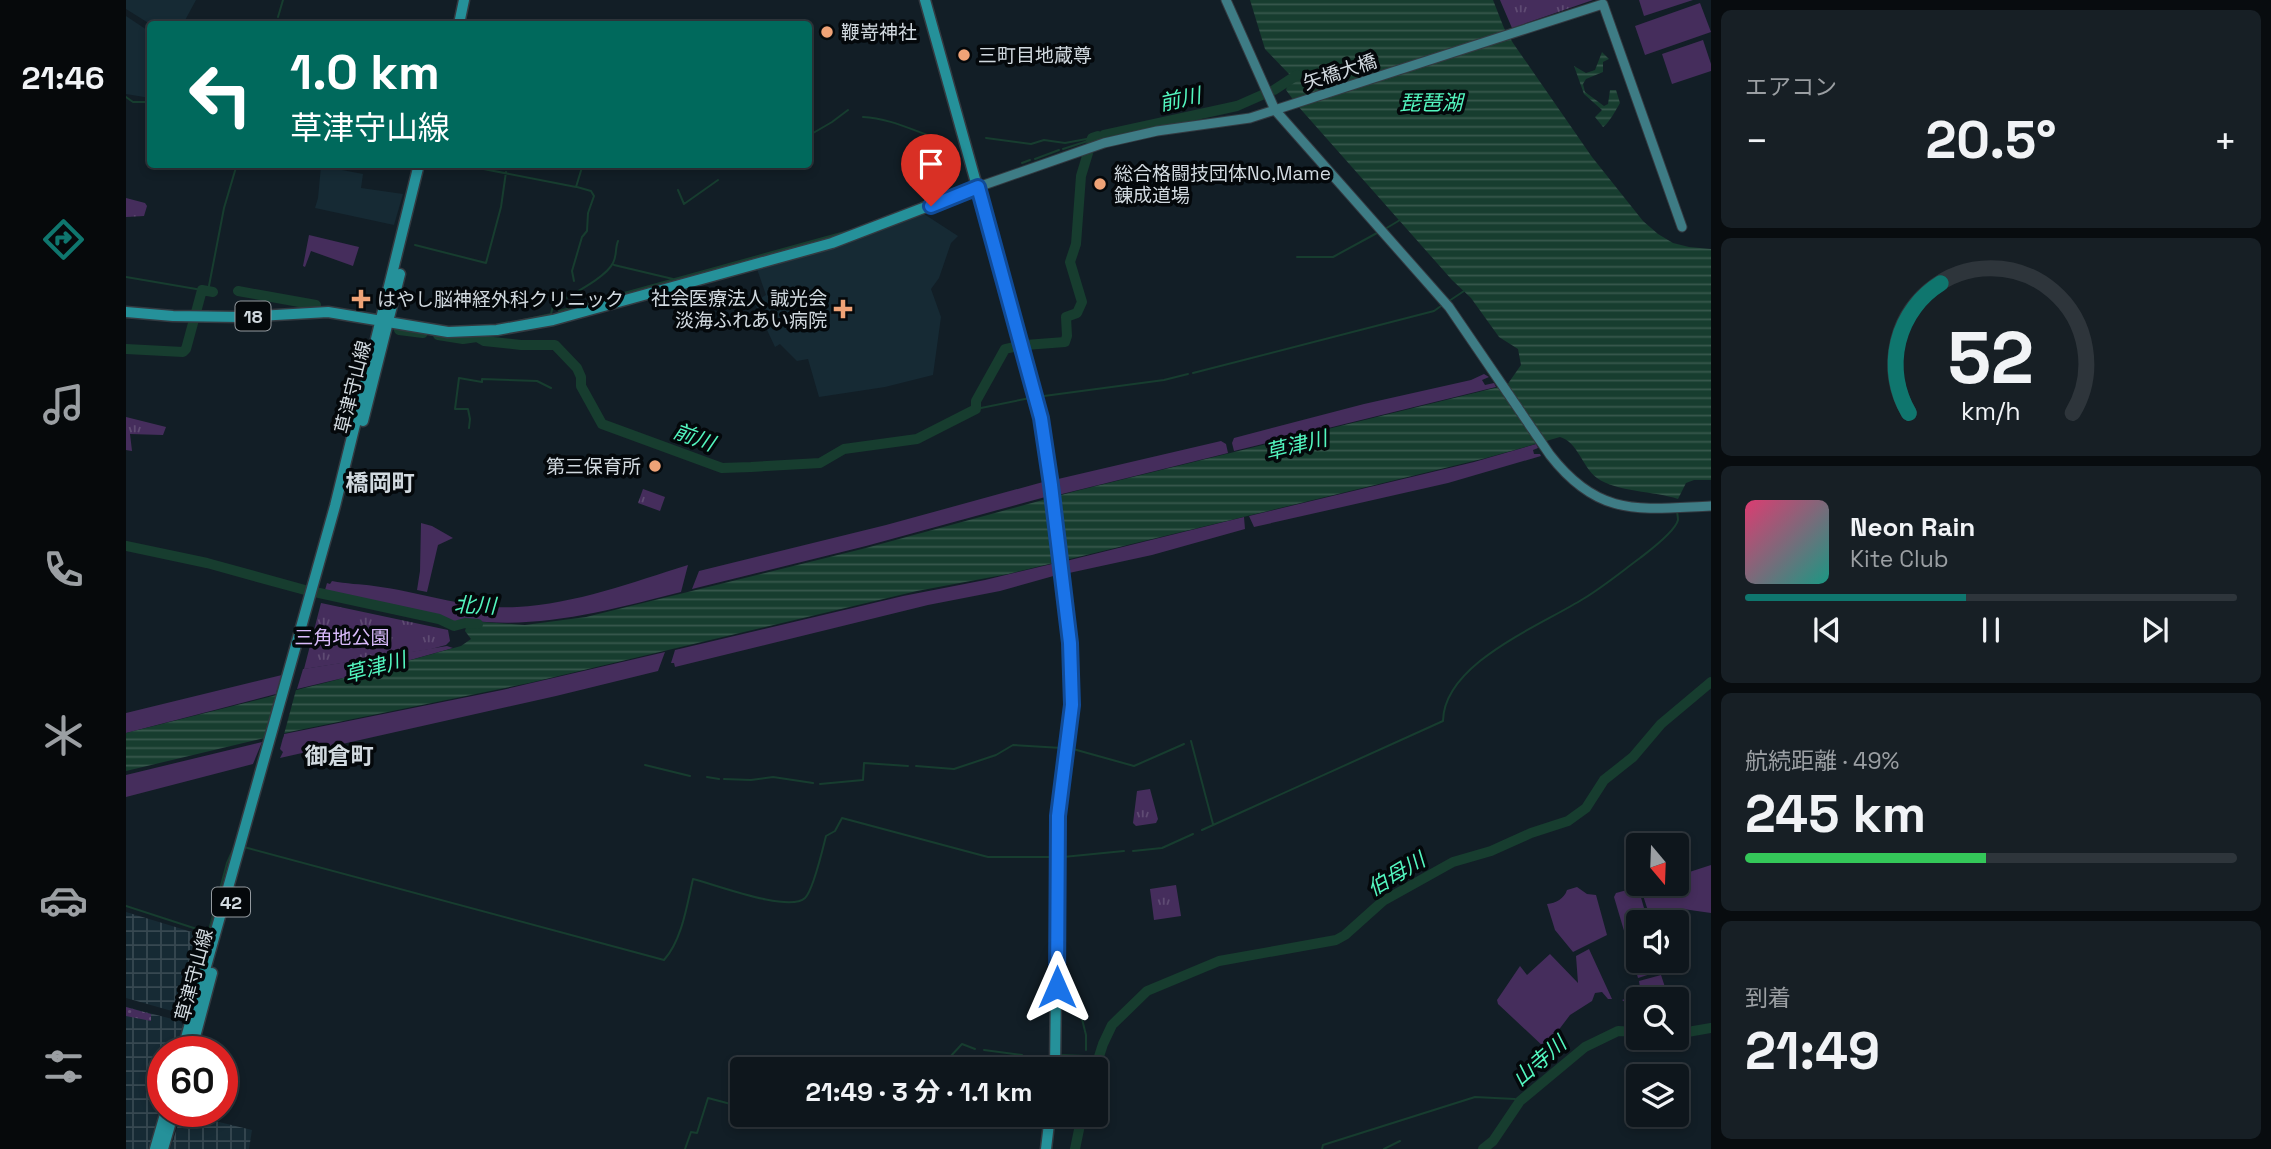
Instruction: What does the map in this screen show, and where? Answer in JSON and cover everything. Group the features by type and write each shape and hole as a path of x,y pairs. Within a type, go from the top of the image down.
{"main road":[{"path":"453,21 457,0"},
{"path":"460,21 464,0"},
{"path":"925,0 1041,418 1051,485 1073,690 1058,816 1055,1057"},
{"path":"384,321 418,168"},
{"path":"384,321 425,168"},
{"name":"草津守山線","path":"188,1036 312,603 384,321 462,332 536,324 832,243 978,187"},
{"name":"18","path":"126,312 240,317 328,312 384,321"},
{"name":"草津守山線","path":"195,1036 269,754"},
{"path":"155,1149 161,1127"},
{"path":"163,1149 169,1127"},
{"path":"1046,1149 1049,1127"}],"street":[{"path":"1226,0 1269,99 1446,304 1545,449 1568,477 1601,499 1635,509 1711,506"},
{"name":"矢橋大橋","path":"978,187 1097,145 1157,131 1250,118 1407,69 1602,2"},
{"path":"1602,2 1682,227"}],"shaded area":[{"path":"126,0 196,0 185,21 147,22 126,9"},
{"path":"126,16 147,30 147,98 126,94"},
{"path":"321,168 363,174 361,188 403,194 394,225 315,208"},
{"path":"924,214 958,236 951,243 939,278 931,289 941,317 933,375 885,387 819,397 808,359 797,361 780,344 775,347 754,302 766,295 757,269 855,239"},
{"path":"126,912 205,936 185,1009 179,1013 126,998"},
{"path":"126,1007 180,1021 185,1028 183,1036 147,1036 147,1127 156,1127 149,1149 126,1149"},
{"path":"177,1127 238,1127 252,1130 249,1149 170,1149"}],"green space":[{"path":"1500,0 1593,0 1512,28"},
{"path":"1639,0 1693,0 1644,16"},
{"path":"1700,3 1711,32 1645,55 1635,26"},
{"path":"1703,40 1711,71 1672,84 1662,54"},
{"path":"126,198 145,203 147,206 144,216 126,217"},
{"path":"309,235 359,247 353,266 311,251 305,267 303,266"},
{"path":"1484,374 1489,377 1482,380 1485,385 1494,383 1496,387 1234,451 1234,438 1364,404 1471,380"},
{"path":"126,417 166,427 163,435 130,434 132,451 126,450"},
{"path":"1221,441 1226,444 1228,453 1058,495 1058,479"},
{"path":"1536,444 1538,448 1533,450 1534,454 1541,456 1448,483 1254,527 1249,516 1474,462"},
{"path":"1043,482 1047,484 1049,496 866,546 692,589 699,571 886,525"},
{"path":"643,489 665,497 660,511 638,503"},
{"path":"1244,517 1245,529 1152,555 1069,573 1066,561"},
{"path":"421,523 453,538 438,545 427,592 417,590"},
{"path":"1056,563 1057,575 1000,591 928,605 675,667 674,663 671,663 675,650"},
{"path":"688,565 681,592 574,616 521,622 466,620 455,624 444,618 325,590 327,583 332,581 392,589 480,606 517,607 582,597"},
{"name":"三角地公園","path":"321,603 448,630 450,641 446,645 431,649 304,669"},
{"path":"447,646 453,648 297,689 303,669"},
{"path":"665,652 658,671 280,758 284,734 502,690"},
{"path":"282,675 276,694 126,733 126,713"},
{"path":"262,742 253,764 126,797 126,775"},
{"path":"1150,789 1158,819 1156,823 1136,826 1133,823 1137,791"},
{"path":"1711,865 1711,913 1676,908 1648,910 1643,896 1689,896 1689,872"},
{"path":"1176,885 1181,916 1154,920 1150,889"},
{"path":"1577,887 1587,894 1596,895 1607,935 1573,952 1555,930 1547,904 1554,903 1564,896 1567,890"},
{"path":"1626,890 1626,896 1641,896 1645,910 1626,910 1626,938 1614,897 1616,893"},
{"path":"1589,949 1612,999 1608,999 1602,992 1595,993 1592,1001 1570,1015 1545,1048 1498,1004 1497,1000 1520,966 1527,975 1550,954 1578,983 1576,956"},
{"path":"1637,973 1654,973 1638,978"},
{"path":"1661,975 1665,987 1640,987 1639,981"},
{"path":"126,1007 151,1014 151,1021 126,1016"}],"water":[{"path":"1250,0 1493,0 1513,43 1592,157 1643,221 1673,243 1711,249 1711,480 1686,483 1678,499 1614,486 1597,478 1587,468 1576,449 1560,437 1486,458 1008,574 917,591 529,683 294,731 126,771 126,733 461,646 471,639 465,631 468,621 525,625 586,617 866,548 1076,491 1507,385 1521,365 1518,349 1499,337 1471,298 1297,105 1286,90 1290,75 1265,49"},
{"path":"1602,52 1609,59 1603,62 1603,72 1586,79 1583,84 1585,92 1604,106 1608,104 1610,90 1616,90 1620,103 1603,127 1595,117 1602,110 1584,94 1574,66 1586,73 1595,70"}],"pier":[{"path":"297,686 283,738 263,743 277,690"}],"waterway":[{"path":"278,17 283,0"},
{"name":"前川","path":"1274,90 1297,75"},
{"name":"前川","path":"1104,135 1237,106 1262,95"},
{"path":"126,97 133,102 147,102"},
{"path":"812,134 848,110"},
{"path":"863,117 893,123 942,140"},
{"name":"前川","path":"1091,141 1098,136"},
{"path":"986,138 1031,144 1044,140 1065,143 1092,138"},
{"path":"1063,149 1091,140"},
{"path":"1035,159 1059,150"},
{"name":"前川","path":"1025,345 1065,342 1066,317 1077,313 1082,302 1070,262 1076,244 1081,176 1088,153"},
{"path":"1022,163 1030,160"},
{"path":"208,291 224,208 236,168"},
{"path":"479,168 576,187 582,168"},
{"path":"415,245 486,263 501,207 506,172"},
{"path":"678,190 684,204 718,180"},
{"path":"953,189 967,184"},
{"path":"574,281 572,271 582,237 587,231 588,213 594,196 591,191 577,187"},
{"path":"939,195 950,191"},
{"path":"921,203 935,197"},
{"path":"911,207 917,205"},
{"path":"1385,229 1400,220"},
{"path":"559,311 852,230"},
{"path":"1297,257 1333,257 1377,233"},
{"path":"551,314 553,306 595,281 609,269 618,241"},
{"path":"614,265 673,279"},
{"path":"126,277 202,290"},
{"name":"前川","path":"126,349 183,352 202,290 213,292"},
{"name":"前川","path":"238,291 316,305"},
{"path":"1449,301 1464,291"},
{"path":"1193,373 1434,311 1441,306"},
{"path":"518,321 551,314"},
{"name":"前川","path":"399,330 423,333"},
{"name":"前川","path":"438,335 463,339 477,337 484,341 521,345 555,345 577,368 581,386 602,424 722,468 820,463 844,449 917,439 976,409 976,401 1005,349 1018,346"},
{"path":"1044,396 1164,380 1188,374"},
{"path":"469,428 468,409 455,409 459,378 482,382 482,379 537,381 551,388"},
{"path":"976,409 1030,398"},
{"path":"1202,830 1443,721 1448,700 1459,681 1476,664 1497,648 1590,594 1640,558 1676,525 1677,510"},
{"name":"北川","path":"126,546 207,563 305,590"},
{"name":"北川","path":"310,591 439,619 454,626 478,624"},
{"name":"伯母川","path":"1099,1057 1112,1025 1147,991 1219,961 1336,940 1383,901 1453,862 1491,851 1531,833 1568,821 1586,808 1604,780 1633,757 1661,724 1711,682"},
{"path":"1191,741 1213,824"},
{"path":"1073,749 1134,766 1184,744"},
{"path":"916,766 954,769 996,755 1013,745 1062,748"},
{"path":"820,784 863,780 864,763 908,766"},
{"path":"645,765 690,776"},
{"path":"707,777 719,779"},
{"path":"724,779 751,780 773,777 813,783"},
{"path":"244,847 664,960 680,932 693,879 768,900 796,902 808,894 826,836 835,831 842,818 988,857 1054,857"},
{"path":"1133,851 1162,848 1193,834"},
{"path":"126,906 206,932 209,930 227,863 235,845"},
{"path":"1063,857 1124,851"},
{"path":"1052,868 1053,880"},
{"path":"1051,934 1052,946"},
{"path":"1062,967 1072,984"},
{"path":"1075,991 1086,1035 1086,1050"},
{"name":"山寺川","path":"1689,1032 1711,1028"},
{"name":"山寺川","path":"1483,1149 1493,1141 1520,1101 1585,1047 1618,1031 1626,1031"},
{"path":"950,1057 962,1044 975,1049"},
{"path":"984,1050 1022,1055"},
{"path":"1060,1055 1085,1056"},
{"path":"1322,1149 1323,1145 1475,1097 1515,1099 1519,1103"},
{"path":"685,1149 691,1132 697,1133 708,1098 730,1104"},
{"name":"伯母川","path":"1075,1149 1080,1127"},
{"path":"1384,1149 1400,1141"}],"place":[{"name":"鞭嵜神社","path":"827,32"},
{"name":"三町目地蔵尊","path":"964,55"},
{"name":"総合格闘技団体No,Mame 錬成道場","path":"1100,184"},
{"name":"はやし脳神経外科クリニック","path":"361,299"},
{"name":"社会医療法人 誠光会 淡海ふれあい病院","path":"843,309"},
{"name":"第三保育所","path":"655,466"}],"district":[{"name":"橋岡町","path":"380,483"},
{"name":"御倉町","path":"339,756"}],"route":[{"path":"931,206 978,187 1035,394 1047,453 1070,643 1073,690 1058,816 1057,987"}],"water label":[{"name":"琵琶湖","path":"1431,102"},
{"name":"草津川","path":"1296,445"},
{"name":"草津川","path":"375,667"}]}
